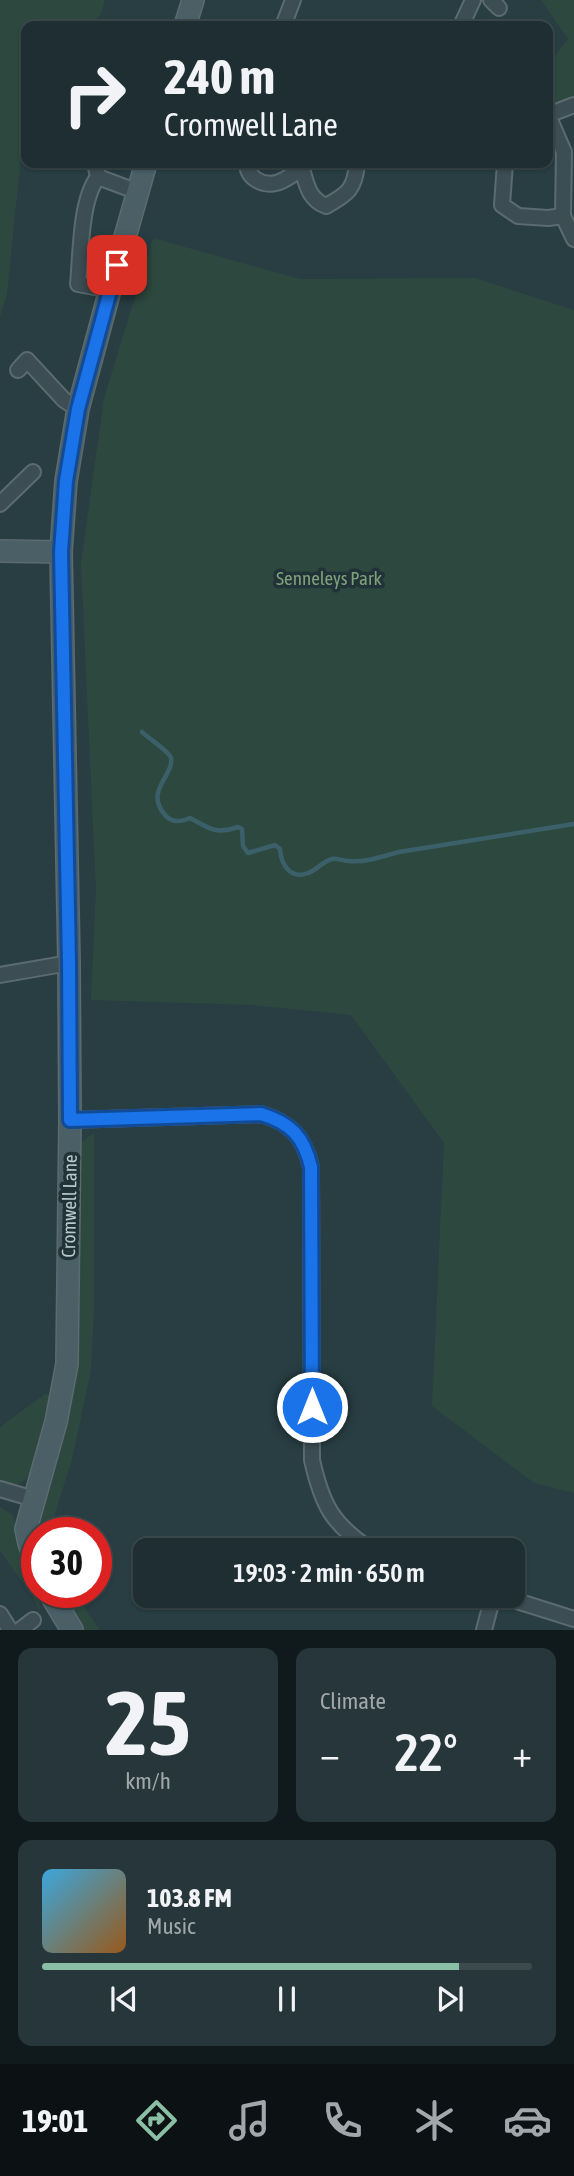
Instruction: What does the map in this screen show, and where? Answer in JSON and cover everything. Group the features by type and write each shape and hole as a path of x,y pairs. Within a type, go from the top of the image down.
{"street":[{"path":"187,21 193,0"},
{"path":"285,21 293,0"},
{"path":"463,21 473,0"},
{"path":"553,114 574,105"},
{"path":"553,127 564,152 563,216 574,239"},
{"name":"Cromwell Lane","path":"29,1517 56,1422 67,1364 69,962 61,552 66,481 78,409 145,168"},
{"path":"247,168 252,178 264,183 278,183 299,168"},
{"path":"303,168 315,201 326,206 346,194 355,179 356,168"},
{"path":"505,168 502,205 517,216 563,216"},
{"path":"110,289 78,284 85,212 91,186 97,170 138,192"},
{"path":"18,370 27,360 64,400 78,409"},
{"path":"0,504 33,472"},
{"path":"0,551 61,552"},
{"path":"0,975 69,962"},
{"path":"70,1120 261,1114 284,1123 304,1144 311,1167 312,1460 317,1486 324,1502 335,1519 353,1538"},
{"path":"0,1489 34,1499"},
{"path":"525,1604 574,1619"},
{"path":"59,1608 72,1630"},
{"path":"484,1630 490,1608"},
{"path":"0,1614 10,1630"},
{"path":"20,1630 33,1620"}],"green space":[{"path":"0,0 105,0 101,14 94,21 21,21 21,157 7,294 0,317"},
{"path":"541,0 574,0 574,96 553,104 553,58 568,39"},
{"name":"Senneleys Park","path":"153,238 300,279 475,278 574,310 574,1493 534,1483 432,1406 444,1143 351,1015 252,1005 91,1000 96,890 81,563 104,398"},
{"path":"94,1133 94,1311 91,1371 72,1459 54,1517 37,1517 48,1483 79,1144"},
{"path":"45,1394 53,1395 43,1443 34,1467 22,1482 0,1482 0,1427"},
{"path":"0,1507 13,1515 21,1543 21,1580 0,1551"},
{"path":"68,1608 84,1608 100,1630 82,1630"}],"waterway":[{"path":"142,732 171,758 171,765 158,791 159,806 168,818 176,821 190,818 218,830 238,827 242,829 243,846 248,853 275,845 280,849 285,865 296,874 311,872 332,859 368,860 399,852 574,824"}],"route":[{"path":"117,265 78,409 66,481 61,552 70,1120 261,1114 284,1123 304,1144 311,1167 312,1407"}]}
